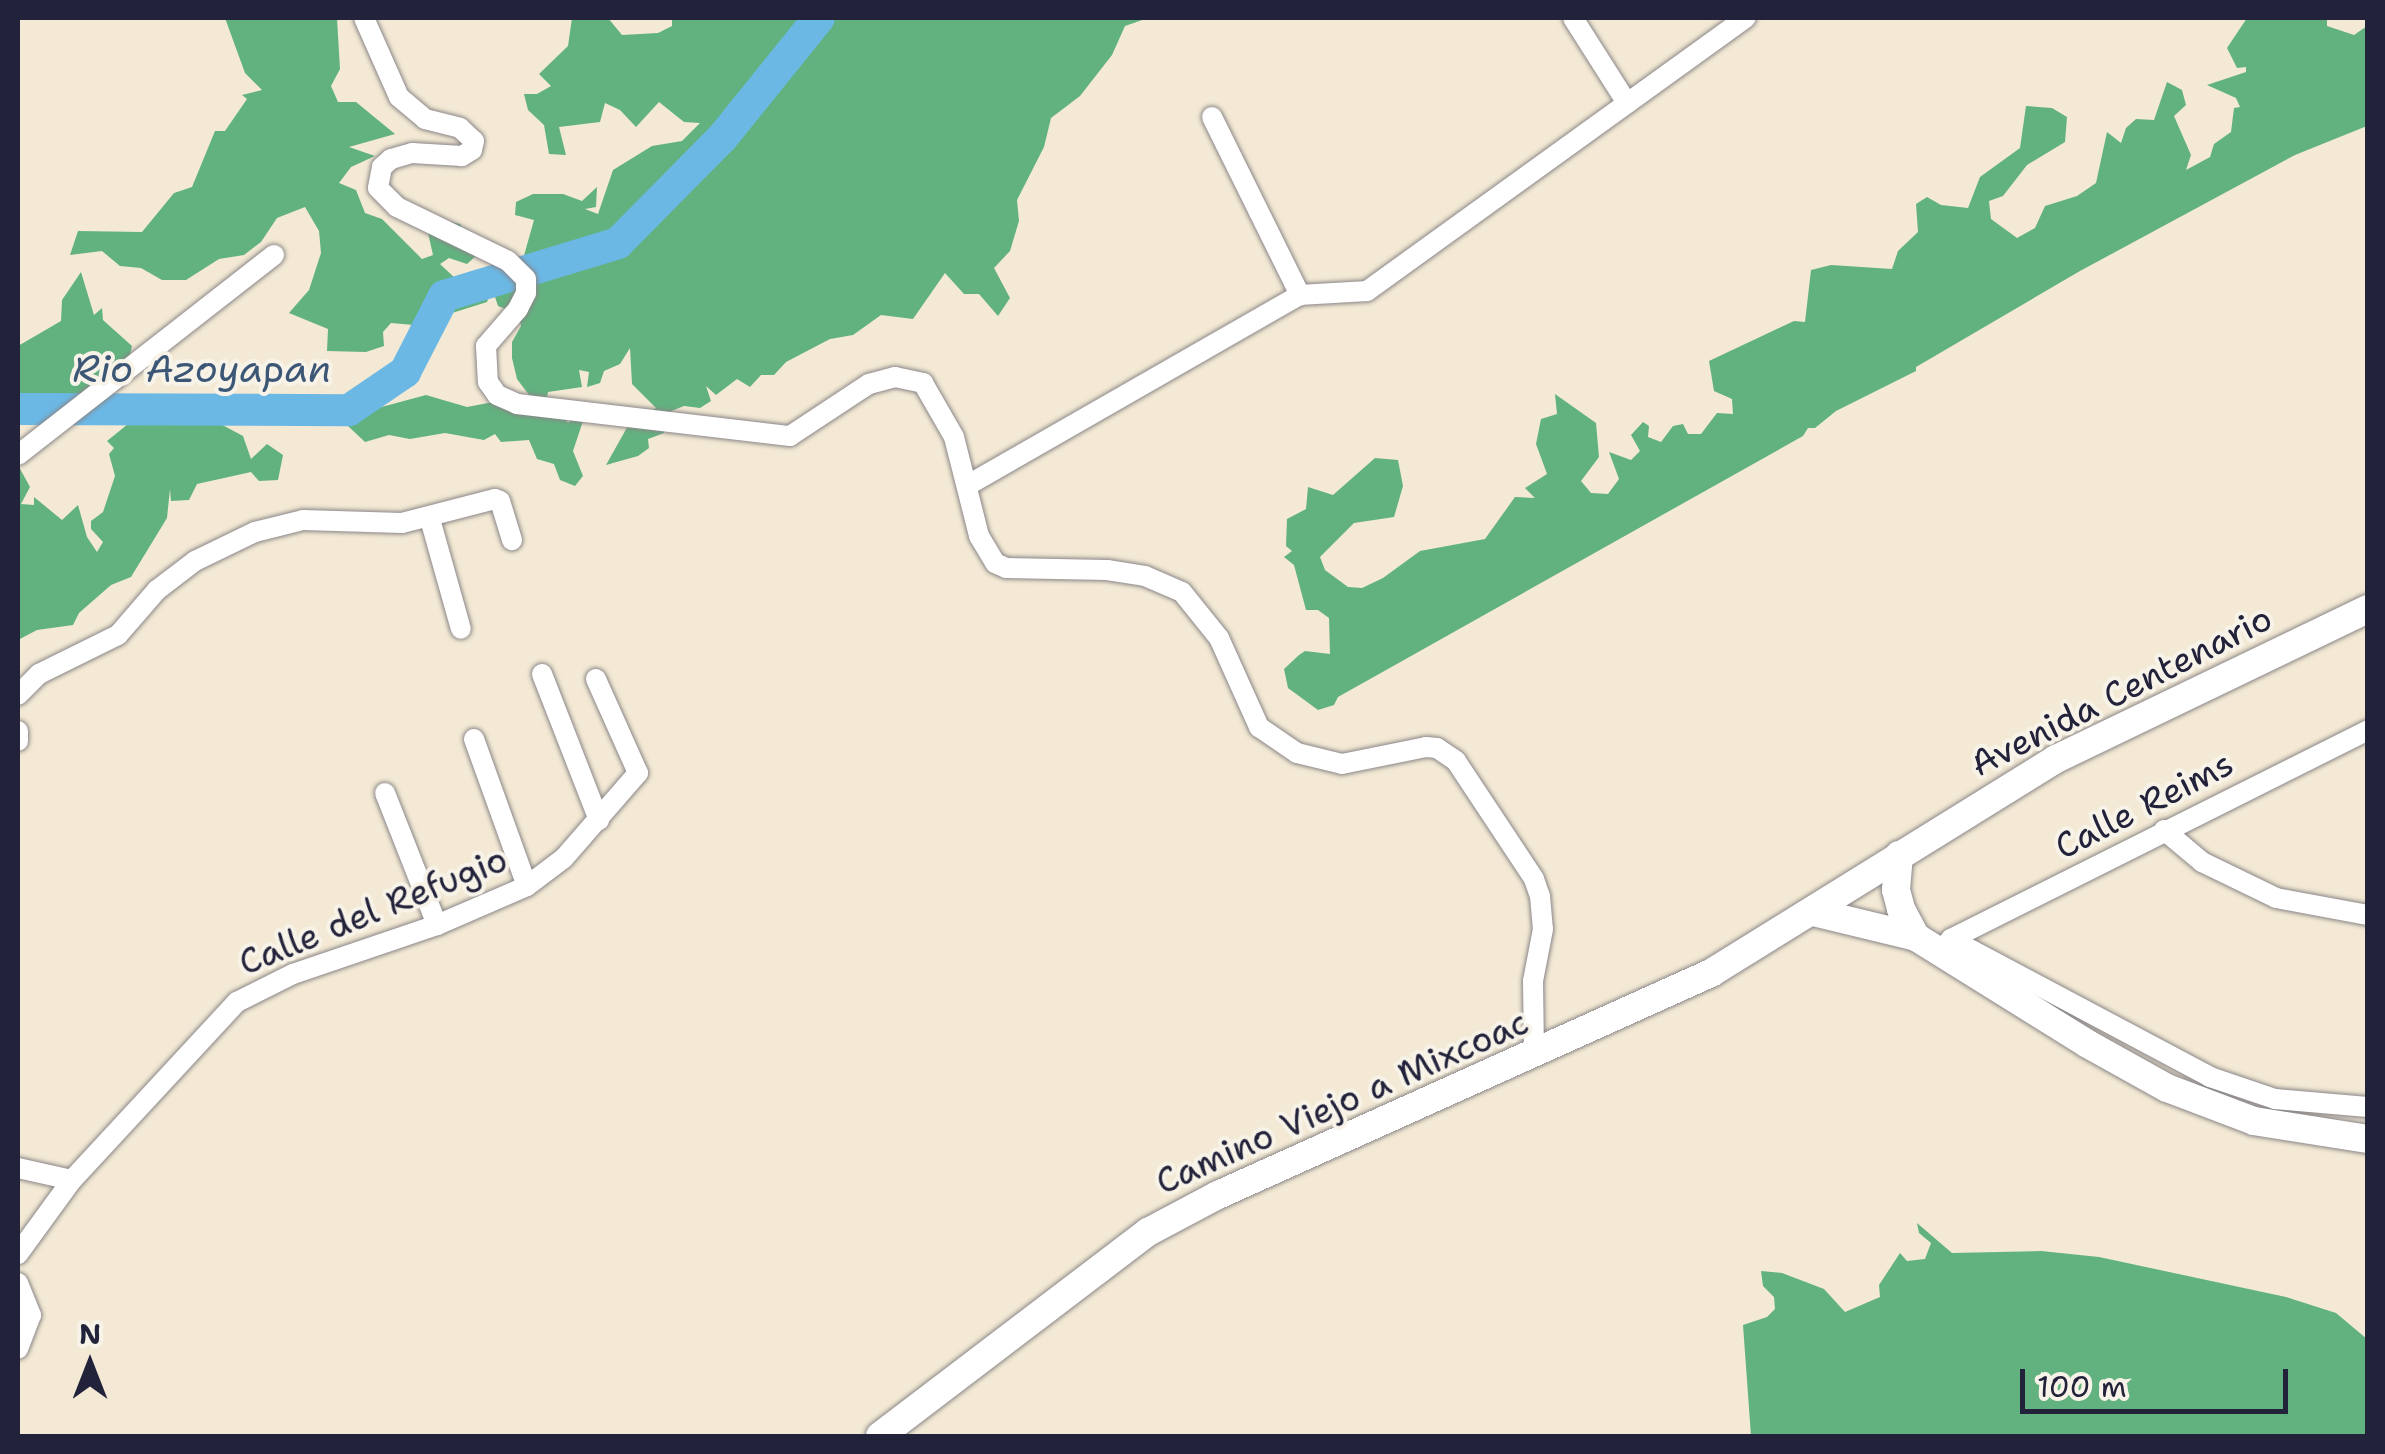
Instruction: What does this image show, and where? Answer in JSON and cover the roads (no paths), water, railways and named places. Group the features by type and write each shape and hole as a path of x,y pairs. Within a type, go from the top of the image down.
{"main road":[{"name":"Avenida Centenario","path":"1812,912 2056,759 2368,609"},
{"path":"1899,855 1896,890 1901,909 1935,943 2167,1088 2254,1121 2364,1142"},
{"name":"Camino Viejo a Mixcoac","path":"880,1436 1148,1232 1218,1194 1534,1056 1711,973 1812,912"},
{"path":"1812,912 1935,943"}],"street":[{"path":"364,18 399,97 425,119 460,128 474,141 472,150 462,156 412,153 392,159 382,167 378,188 397,206 508,260 526,279 526,293 518,309 486,346 488,382 497,395 516,404 790,436 870,384 895,377 923,383 938,402 968,485 985,552 995,563 1035,570 1126,573 1182,592 1208,620 1251,716 1277,742 1297,753 1342,764 1426,747 1437,748 1456,760 1534,879 1540,896 1543,930 1533,981 1534,1056"},
{"path":"1573,18 1627,103"},
{"path":"968,485 1300,295 1367,291 1746,18"},
{"path":"1212,117 1300,295"},
{"path":"18,454 274,256"},
{"path":"18,695 39,674 118,635 170,578 225,544 303,520 402,523 495,499 500,501 512,540"},
{"path":"430,518 461,629"},
{"path":"542,674 599,820"},
{"name":"Calle del Refugio","path":"18,1251 72,1180 237,1002 293,974 437,925 527,886 564,858 638,773 596,680"},
{"name":"Calle Reims","path":"1935,943 2368,730"},
{"path":"18,731 18,740"},
{"path":"474,739 527,886"},
{"path":"385,793 437,925"},
{"path":"2164,830 2202,862 2276,898 2368,915"},
{"path":"1935,943 2210,1077 2275,1099 2368,1107"},
{"path":"18,1168 72,1180"},
{"path":"18,1283 31,1314 19,1344"}],"waterway":[{"name":"Rio Azoyapan","path":"18,409 349,410 405,372 444,296 618,243 722,138 819,18"}]}
